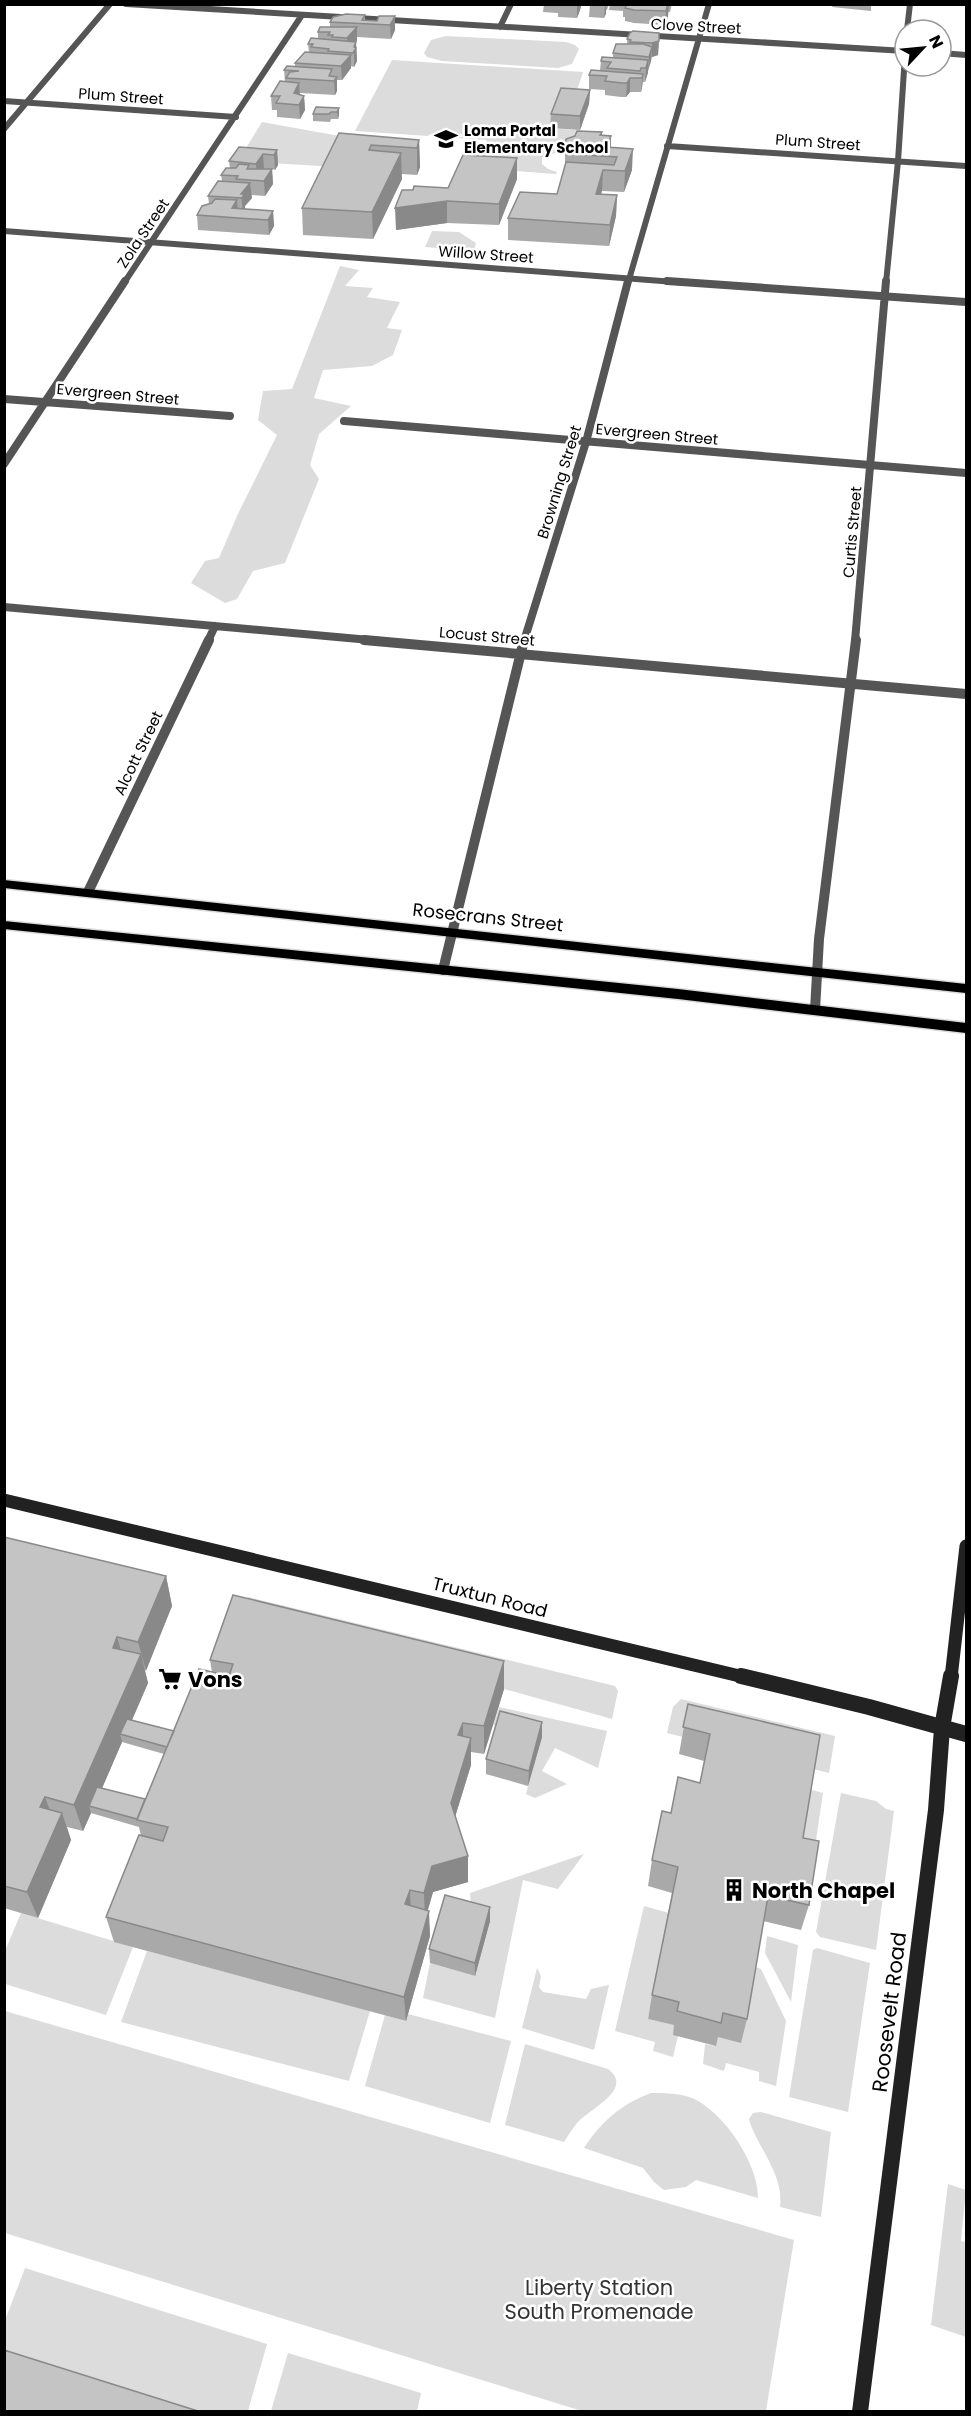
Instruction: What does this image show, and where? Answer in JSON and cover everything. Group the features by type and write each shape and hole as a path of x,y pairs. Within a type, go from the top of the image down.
{"main road":[{"name":"Rosecrans Street","path":"4,884 966,989"},
{"path":"4,925 442,970 966,1028"}],"street":[{"path":"4,129 110,4"},
{"name":"Clove Street","path":"126,4 893,52"},
{"path":"500,27 511,4"},
{"name":"Browning Street","path":"442,970 520,654 586,442 629,278 709,4"},
{"name":"Zola Street","path":"4,464 302,15"},
{"name":"Curtis Street","path":"815,1010 819,939 852,683 903,78"},
{"name":"Plum Street","path":"4,101 236,117"},
{"name":"Plum Street","path":"667,146 966,166"},
{"name":"Willow Street","path":"4,231 966,302"},
{"name":"Evergreen Street","path":"4,399 230,416"},
{"name":"Evergreen Street","path":"344,421 966,473"},
{"name":"Locust Street","path":"4,607 966,694"},
{"name":"Alcott Street","path":"88,892 215,626"},
{"name":"Truxtun Road","path":"4,1500 869,1707 966,1734"},
{"name":"Roosevelt Road","path":"860,2412 936,1810 942,1728 954,1666 966,1546"}],"green space":[{"path":"446,36 566,42 579,49 572,64 558,68 442,61 427,57 424,53 431,40"},
{"path":"392,60 583,72 573,103 550,128 585,131 579,146 561,145 563,150 542,158 542,164 557,172 556,174 475,168 487,140 355,131"},
{"path":"262,122 334,135 380,138 337,167 238,161"},
{"path":"432,231 459,232 476,243 474,251 425,247"},
{"path":"340,266 359,270 345,286 373,288 367,297 400,302 387,328 402,330 393,355 372,366 323,370 314,398 351,406 319,434 310,465 319,479 285,563 253,571 237,599 225,603 191,583 205,561 219,558 277,435 258,420 263,391 292,389"},
{"path":"248,1597 615,1686 618,1691 612,1719 504,1689 238,1624"},
{"path":"681,1699 835,1736 829,1773 667,1733 673,1707"},
{"path":"499,1707 607,1731 598,1768 555,1748 542,1771 567,1784 535,1798 526,1794 541,1737 493,1725"},
{"path":"809,1789 823,1793 812,1867 796,1864"},
{"path":"841,1793 876,1801 886,1809 894,1811 876,1950 820,1937 816,1932"},
{"path":"584,1854 558,1889 523,1880 495,2018 423,1998 430,1963 475,1976 470,1893"},
{"path":"644,1906 669,1913 648,2019 675,2025 678,2036 673,2057 653,2051 655,2042 615,2031"},
{"path":"21,1913 133,1947 106,2015 5,1984 5,1951"},
{"path":"767,1936 798,1945 791,2002 765,1953"},
{"path":"817,1948 870,1963 848,2112 789,2097 813,1950"},
{"path":"147,1951 370,2011 349,2081 121,2022"},
{"path":"753,1966 761,1969 786,2021 776,2086 759,2081 759,2072 726,2063 724,2071 703,2064 705,2044 715,2046 717,2037"},
{"path":"537,1968 541,1976 539,1987 543,1992 586,1999 591,1989 609,1985 594,2050 522,2028"},
{"name":"Liberty Station South Promenade","path":"5,2011 794,2240 766,2411 582,2411 5,2233"},
{"path":"408,2014 511,2041 490,2123 365,2086 385,2015 405,2021"},
{"path":"525,2044 608,2069 615,2076 616,2084 613,2091 577,2123 564,2142 505,2125"},
{"path":"651,2093 677,2094 692,2098 716,2114 746,2155 757,2184 758,2198 696,2180 686,2187 664,2190 643,2168 584,2148 597,2130 621,2108"},
{"path":"761,2112 831,2132 821,2217 780,2207 775,2174 749,2119 753,2113"},
{"path":"948,2184 966,2190 961,2241 966,2242 966,2337 931,2325"},
{"path":"25,2268 267,2344 248,2411 158,2411 5,2363 4,2323"},
{"path":"288,2353 421,2393 417,2411 271,2411"}],"building":[{"path":"627,4 668,4 666,11 634,10 625,8"},
{"path":"346,14 365,15 362,20 377,21 379,16 395,16 390,25 330,22 333,17"},
{"path":"320,27 357,27 347,38 332,37 333,35 328,35 330,32 318,32"},
{"path":"633,31 659,33 659,41 630,42 631,40 627,39"},
{"path":"311,38 356,42 354,47 356,48 353,53 328,51 329,49 311,47 313,44 308,44"},
{"path":"616,44 643,44 652,47 649,57 613,53"},
{"path":"305,52 351,55 341,66 295,63"},
{"path":"602,57 648,60 646,68 641,68 640,71 607,68 611,62 601,61"},
{"path":"287,66 332,69 329,76 337,77 334,81 286,78 290,72 299,71 284,70"},
{"path":"591,70 643,74 642,78 630,78 627,83 622,83 605,81 607,76 589,75"},
{"path":"280,81 299,83 294,93 304,96 299,105 276,103 280,96 271,96"},
{"path":"561,88 590,90 580,116 551,114"},
{"path":"316,107 339,108 337,112 329,114 313,114"},
{"path":"577,131 602,132 600,135 611,136 607,147 633,149 625,171 603,170 596,194 617,195 610,225 508,218 520,192 557,194 566,162 614,165 617,157 567,154 570,146 565,144 566,139 575,136"},
{"path":"339,133 419,140 417,148 371,145 369,150 401,153 372,212 302,208"},
{"path":"239,147 277,150 274,155 263,154 256,164 229,161"},
{"path":"463,155 517,158 499,204 447,201 395,208 402,190 413,190 414,186 448,188"},
{"path":"239,164 249,165 247,169 272,169 264,181 236,179 238,176 221,175 226,168 236,168"},
{"path":"218,181 250,183 241,194 244,194 242,198 208,196"},
{"path":"215,199 237,200 232,208 273,211 268,220 197,215 202,206 212,203"},
{"path":"4,1537 166,1576 138,1642 117,1637 113,1648 141,1654 74,1805 45,1797 40,1807 62,1813 27,1892 4,1886"},
{"path":"233,1595 504,1661 484,1726 463,1723 458,1735 471,1738 451,1803 468,1856 432,1866 424,1893 410,1890 405,1904 429,1911 404,1997 106,1917 139,1835 163,1841 168,1827 137,1820 199,1669 229,1676 233,1664 210,1660"},
{"name":"North Chapel","path":"688,1704 820,1735 803,1838 819,1841 809,1905 768,1896 747,2019 723,2013 721,2023 677,2011 679,2002 652,1995 678,1867 652,1860 662,1811 671,1813 678,1777 700,1783 710,1734 683,1727"},
{"path":"500,1711 542,1722 529,1771 486,1759"},
{"path":"127,1719 174,1731 167,1747 120,1734"},
{"path":"97,1787 145,1799 137,1819 89,1806"},
{"path":"445,1895 490,1907 475,1963 429,1949"},
{"path":"4,2350 201,2412 4,2412"}],"place":[{"name":"Loma Portal Elementary School","path":"446,139"},
{"name":"Vons","path":"170,1679"},
{"name":"North Chapel","path":"734,1890"}]}
